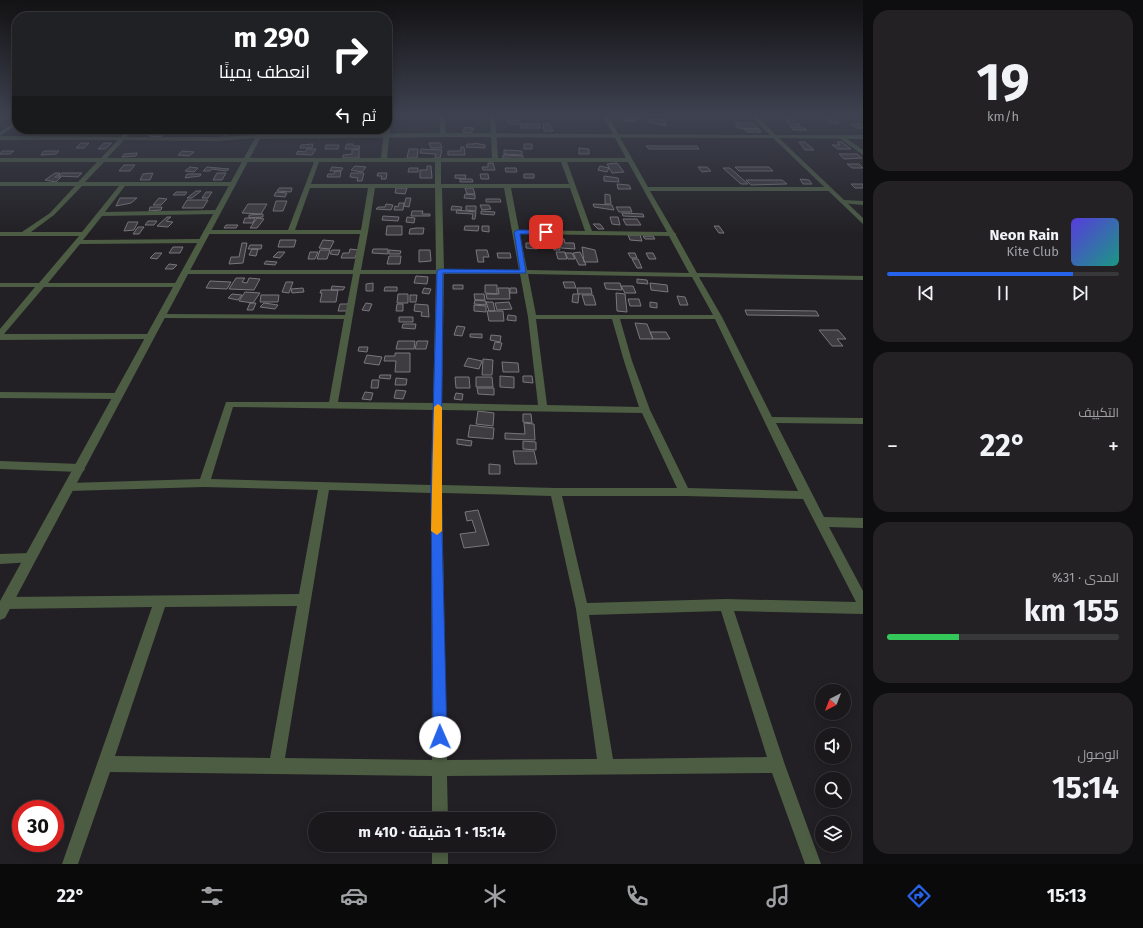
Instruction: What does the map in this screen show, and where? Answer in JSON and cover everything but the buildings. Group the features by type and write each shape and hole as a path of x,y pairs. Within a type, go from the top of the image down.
{"street":[{"path":"24,234 52,214 107,154"},
{"path":"0,614 70,487 117,396 186,272 201,241 250,154"},
{"path":"384,154 384,160"},
{"path":"495,154 495,160"},
{"path":"626,154 696,275 806,495 863,603"},
{"path":"795,154 863,222"},
{"path":"0,160 629,160"},
{"path":"291,231 317,160"},
{"path":"438,160 440,271 436,489 440,812"},
{"path":"564,161 589,232"},
{"path":"0,184 233,184"},
{"path":"0,336 124,185"},
{"path":"333,406 348,317 365,232 372,185"},
{"path":"507,185 532,317 543,408"},
{"path":"308,186 573,186"},
{"path":"645,189 830,189"},
{"path":"843,202 863,203"},
{"path":"101,214 217,212"},
{"path":"206,232 365,232"},
{"path":"517,232 673,234"},
{"path":"0,234 84,234"},
{"path":"78,242 201,241"},
{"path":"186,272 440,271 863,278"},
{"path":"0,285 178,285"},
{"path":"162,316 348,317"},
{"path":"532,317 718,317"},
{"path":"616,318 628,361 645,410 685,492"},
{"path":"0,336 150,337"},
{"path":"0,395 117,396"},
{"path":"204,483 229,404 645,410"},
{"path":"769,420 863,421"},
{"path":"0,465 80,468"},
{"path":"70,487 204,483 556,492 685,492 806,495"},
{"path":"276,765 324,486"},
{"path":"556,492 582,609 606,765"},
{"path":"821,522 863,523"},
{"path":"0,558 30,558"},
{"path":"7,603 305,600"},
{"path":"70,864 161,601"},
{"path":"582,609 726,605 863,608"},
{"path":"726,605 777,765 813,864"},
{"path":"105,764 440,768 606,765 777,765"},
{"path":"440,852 440,864"}],"slow traffic":[{"path":"437,531 436,489 438,407"}],"route":[{"path":"440,737 436,489 440,271 524,272 517,232 546,232"}]}
